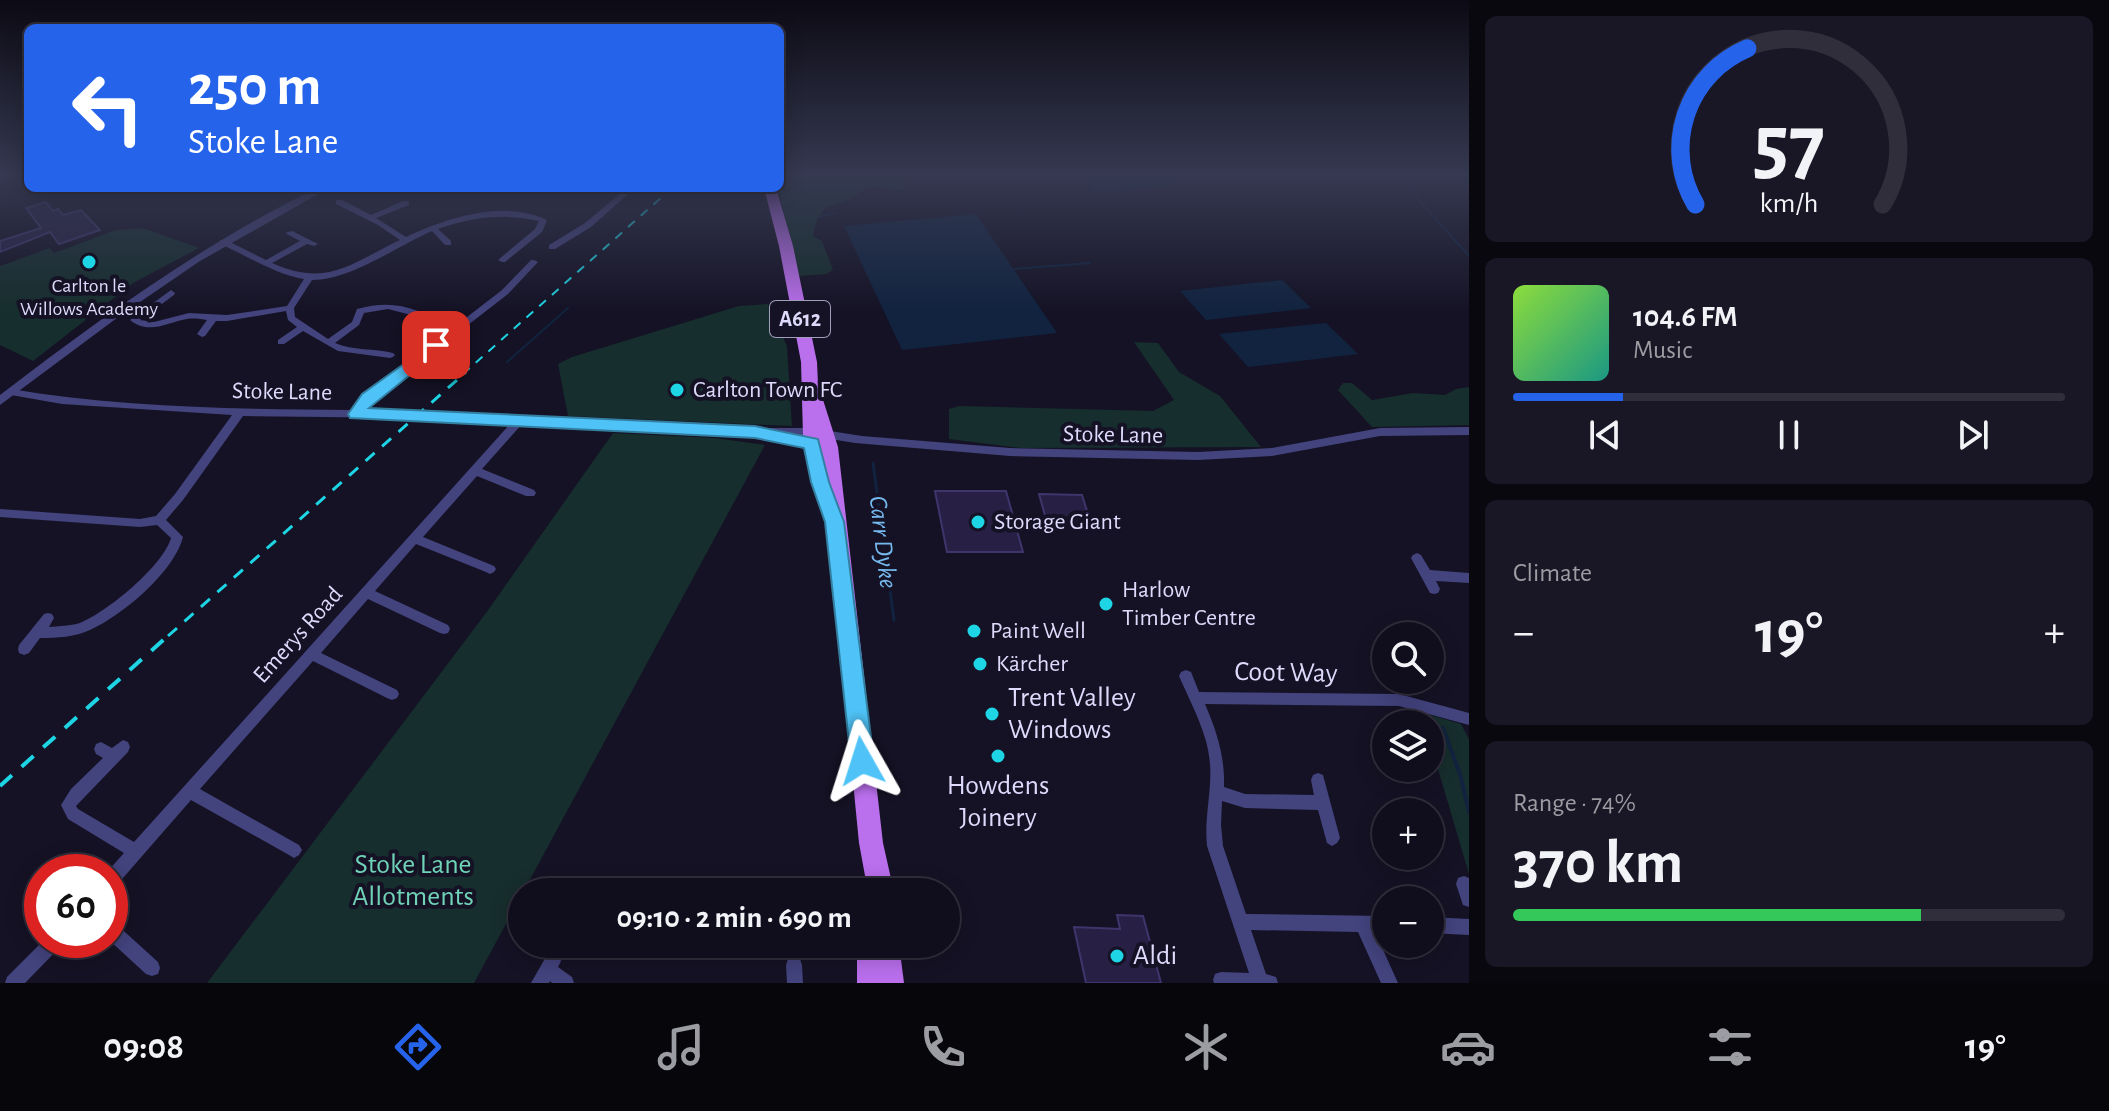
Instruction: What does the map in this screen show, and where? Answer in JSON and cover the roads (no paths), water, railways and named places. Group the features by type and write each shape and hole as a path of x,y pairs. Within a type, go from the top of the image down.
{"main road":[{"name":"A612","path":"778,220 811,386 819,438 820,482 835,522 871,843 878,878"},
{"name":"A612","path":"869,878 871,843"},
{"path":"870,958 871,983"},
{"path":"887,958 890,983"}],"street":[{"path":"0,401 126,303 264,220"},
{"path":"379,220 405,240"},
{"path":"223,242 309,277 328,277 351,270 405,240 459,220"},
{"path":"502,260 539,230 543,220"},
{"path":"552,247 594,220"},
{"path":"433,228 448,243"},
{"path":"268,262 310,242 289,233"},
{"path":"356,414 368,398 505,292 534,262"},
{"path":"309,277 290,308 291,318 302,328 342,350 374,350 390,355"},
{"path":"171,293 134,320 141,325 161,325 190,316 213,318 290,308"},
{"path":"330,342 356,323 360,311 377,305 397,306 415,313"},
{"path":"202,334 213,318"},
{"path":"281,342 302,328"},
{"name":"Stoke Lane","path":"11,392 62,401 240,412 356,414 755,432 1010,452 1198,456 1272,452 1380,432 1469,431"},
{"path":"0,513 140,523 159,520 240,412"},
{"name":"Emerys Road","path":"128,859 519,421"},
{"path":"476,471 530,493"},
{"path":"36,632 67,632 88,625 164,564 177,545 177,537 159,520"},
{"path":"416,539 490,569"},
{"path":"1417,558 1434,589"},
{"path":"1427,575 1469,578"},
{"path":"367,593 444,629"},
{"path":"24,649 48,618"},
{"path":"313,655 392,694"},
{"path":"1186,676 1214,750 1216,792 1212,823 1215,846 1261,983"},
{"name":"Coot Way","path":"1195,698 1399,700 1469,719"},
{"path":"112,751 68,805 73,814 135,851"},
{"path":"1318,780 1332,838"},
{"path":"189,791 294,850"},
{"path":"1216,792 1245,801 1324,803"},
{"path":"1241,922 1372,924"},
{"path":"1363,924 1390,983"},
{"path":"1444,926 1469,927"},
{"path":"128,946 152,968"},
{"path":"13,983 37,958"},
{"path":"547,971 566,983"},
{"path":"1221,980 1270,983"}],"water":[{"path":"911,220 980,220 1057,333 902,350 844,226"},
{"path":"1282,280 1311,308 1206,320 1180,291"},
{"path":"1326,323 1358,354 1248,367 1219,334"}],"waterway":[{"path":"1437,220 1469,256"},
{"path":"1014,269 1090,263"},
{"path":"507,362 568,308"},
{"name":"Carr Dyke","path":"873,463 894,620"},
{"path":"1444,731 1460,774 1469,812"}],"railway":[{"path":"463,374 636,220"},
{"path":"168,636 466,372"},
{"path":"0,786 170,634"}],"place":[{"name":"Carlton le Willows Academy","path":"89,262"},
{"name":"Carlton Town FC","path":"677,390"},
{"name":"Storage Giant","path":"978,522"},
{"name":"Harlow Timber Centre","path":"1106,604"},
{"name":"Paint Well","path":"974,631"},
{"name":"Kärcher","path":"980,664"},
{"name":"Trent Valley Windows","path":"992,714"},
{"name":"Howdens Joinery","path":"998,756"},
{"name":"Aldi","path":"1117,956"}],"park label":[{"name":"Stoke Lane Allotments","path":"413,881"}]}
